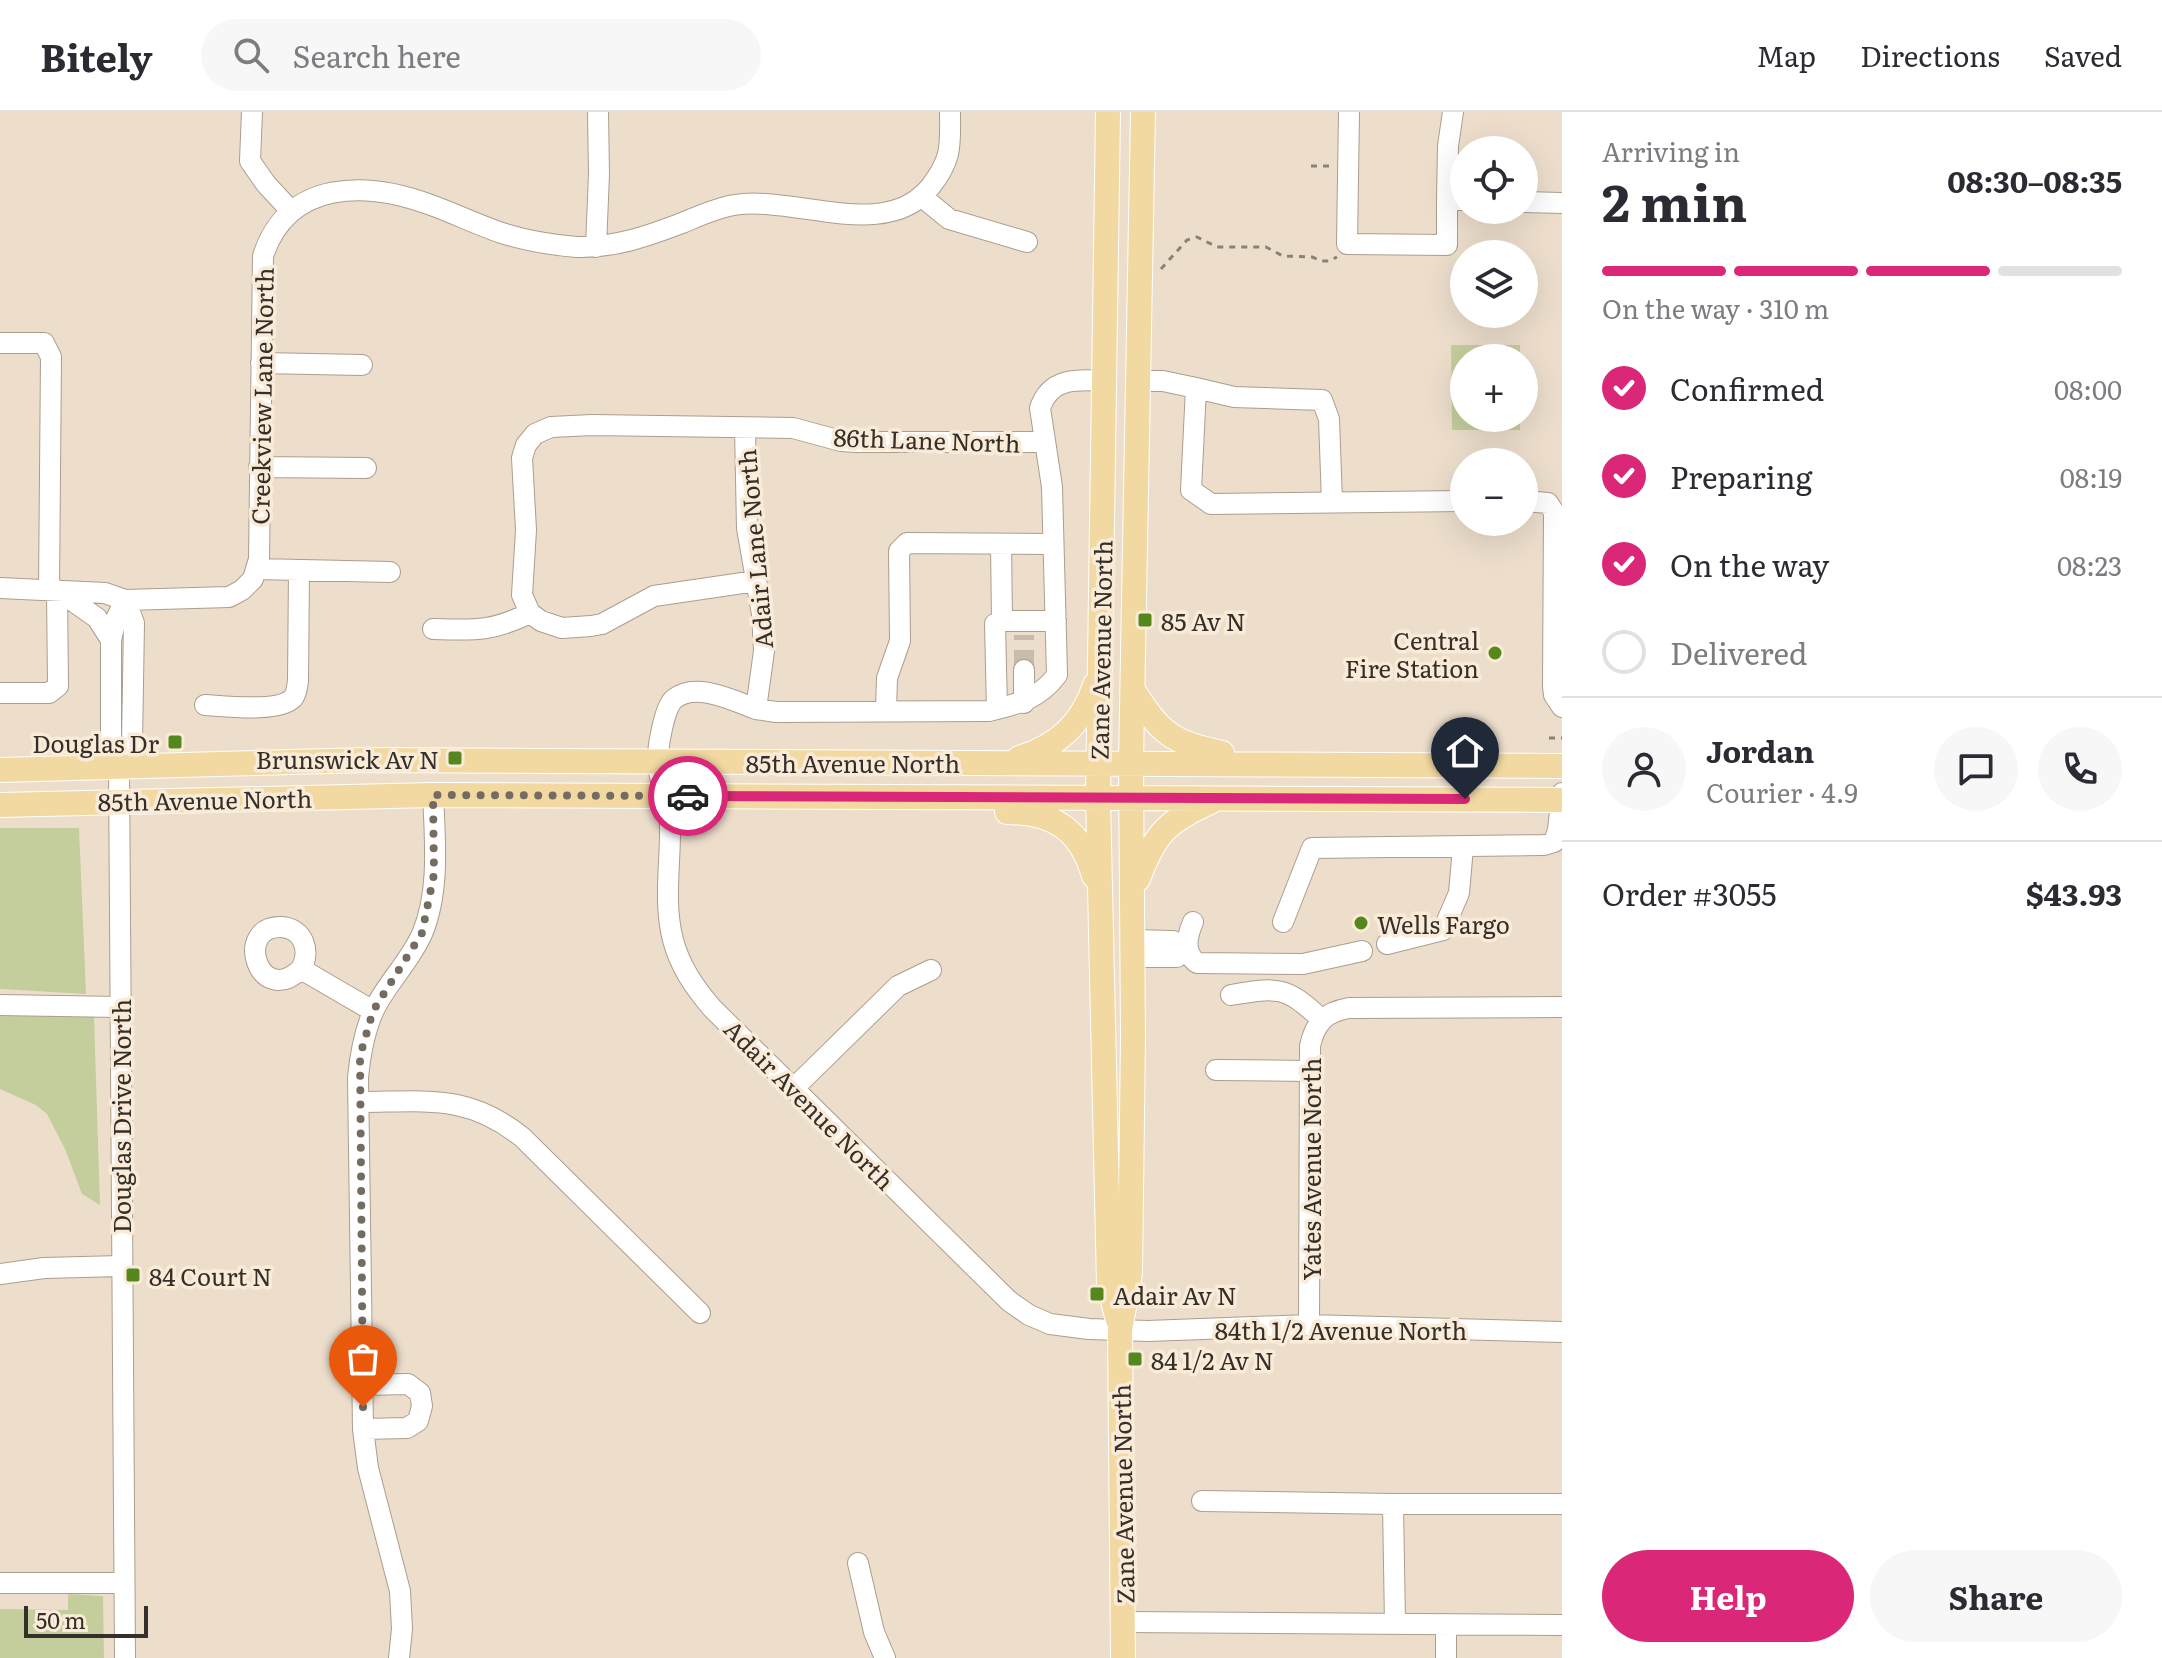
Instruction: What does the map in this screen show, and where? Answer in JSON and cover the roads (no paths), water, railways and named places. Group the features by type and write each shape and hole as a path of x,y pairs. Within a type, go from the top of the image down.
{"main road":[{"name":"Zane Avenue North","path":"1108,112 1098,899 1109,1286 1120,1330"},
{"name":"Zane Avenue North","path":"1123,1658 1120,1330 1130,1273 1131,763 1143,112"},
{"path":"1001,763 1037,752 1067,733 1076,723 1097,680 1099,639"},
{"path":"1133,690 1161,729 1180,742 1268,764"},
{"name":"85th Avenue North","path":"0,770 307,761 657,760 1562,766"},
{"name":"85th Avenue North","path":"0,805 433,795 1561,798"},
{"path":"831,797 870,810 1029,812 1046,816 1068,830 1085,852 1098,899"},
{"path":"1132,897 1149,850 1167,827 1182,814 1218,798"}],"street":[{"path":"252,112 250,161 291,211"},
{"path":"596,247 598,112"},
{"name":"Creekview Lane North","path":"257,569 263,256 269,238 302,202 333,191 377,192 429,204 528,240 596,247 637,240 733,205 779,204 884,215 900,210 921,196 945,164 949,151 950,112"},
{"path":"1349,112 1347,244 1447,245 1451,224"},
{"path":"1450,160 1448,146 1453,112"},
{"path":"921,196 949,219 1027,242"},
{"path":"1538,202 1562,203"},
{"path":"0,343 44,343 51,357 53,590 58,686 49,693 0,693"},
{"path":"261,363 362,365"},
{"name":"86th Lane North","path":"530,613 522,595 526,530 522,458 526,445 535,434 551,427 793,428 841,441 857,442 1045,442 1040,408 1047,392 1066,381 1104,381"},
{"path":"1138,381 1163,381 1234,397 1322,400 1329,419 1332,502"},
{"path":"1196,388 1191,490 1211,504 1450,501"},
{"name":"Adair Lane North","path":"745,428 744,491 762,614 764,651 756,709"},
{"path":"657,760 666,709 672,700 682,694 713,694 756,709 776,712 997,709 1024,703 1035,697 1057,675 1052,487 1045,442"},
{"path":"259,467 366,468"},
{"path":"1538,502 1548,503 1554,512 1558,566 1553,686 1554,695 1562,707"},
{"path":"886,710 887,678 900,641 899,551 907,543 1053,544"},
{"path":"1001,544 1002,621"},
{"path":"0,588 105,593 125,600 229,597 242,590 253,579 257,569 390,572"},
{"path":"205,705 285,705 297,692 299,571"},
{"path":"433,629 482,630 502,627 530,613 552,626 591,626 602,624 654,596 756,581"},
{"path":"53,590 97,618 111,640"},
{"name":"Douglas Drive North","path":"125,600 111,640 111,746 119,766 125,1658"},
{"name":"Douglas Drive North","path":"119,766 132,743 134,623 125,600"},
{"path":"997,709 995,624 1002,621 1024,628 1056,621"},
{"path":"1024,670 1024,703"},
{"name":"Adair Avenue North","path":"657,760 670,819 669,908 672,938 694,987 1009,1301 1029,1315 1050,1324 1120,1330"},
{"path":"399,1658 402,1629 400,1591 368,1468 363,1429 360,1056 373,1011 422,933 434,874 433,795"},
{"path":"1283,922 1312,848 1544,845 1554,842 1561,798"},
{"path":"1387,944 1443,930 1459,893 1463,847"},
{"path":"1193,922 1187,948 1197,963 1303,964 1362,951"},
{"path":"1132,948 1177,957 1187,948"},
{"path":"301,969 373,1011"},
{"path":"793,1089 898,986 931,970"},
{"path":"1231,995 1268,989 1287,992 1321,1019 1334,1011 1349,1008 1562,1007"},
{"path":"0,1005 119,1007"},
{"name":"Yates Avenue North","path":"1309,1325 1310,1046 1313,1032 1321,1019"},
{"path":"1216,1070 1310,1071"},
{"path":"359,1102 456,1104 480,1110 502,1122 522,1137 700,1313"},
{"path":"0,1274 44,1268 121,1266"},
{"name":"84th 1/2 Avenue North","path":"1120,1330 1309,1325 1562,1332"},
{"path":"362,1385 408,1384 420,1393 422,1406 418,1421 407,1428 363,1429"},
{"path":"1202,1501 1562,1504"},
{"path":"1393,1504 1395,1624"},
{"path":"858,1563 874,1632 885,1658"},
{"path":"0,1583 124,1583"},
{"path":"1123,1622 1562,1625"},
{"path":"1446,1624 1446,1658"}],"tunnel":[{"path":"1024,635 1024,670"}],"place":[{"name":"85 Av N","path":"1145,620"},
{"name":"Central Fire Station","path":"1495,653"},
{"name":"Douglas Dr","path":"175,742"},
{"name":"Brunswick Av N","path":"455,758"},
{"name":"Wells Fargo","path":"1361,923"},
{"name":"84 Court N","path":"133,1275"},
{"name":"Adair Av N","path":"1097,1294"},
{"name":"84 1/2 Av N","path":"1135,1359"}]}
